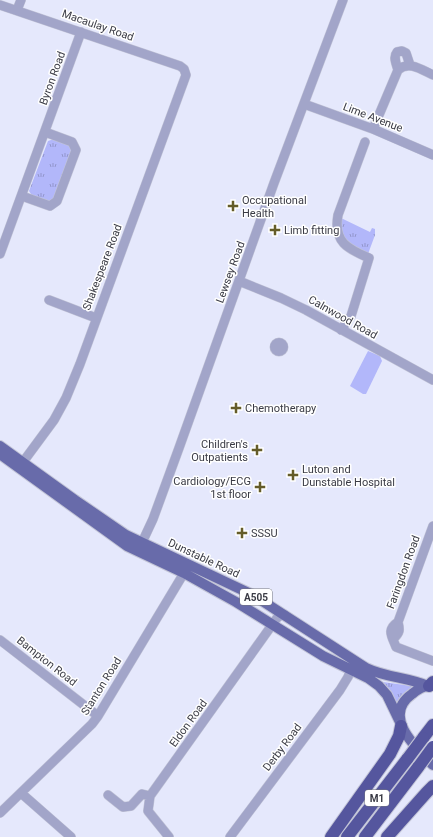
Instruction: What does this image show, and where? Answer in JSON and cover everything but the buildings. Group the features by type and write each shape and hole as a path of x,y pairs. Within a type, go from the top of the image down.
{"highway":[{"path":"331,837 390,754 399,736 400,724"},
{"name":"M1","path":"347,837 433,725"},
{"name":"M1","path":"365,837 433,747"},
{"path":"388,837 416,803 433,786"}],"main road":[{"name":"Dunstable Road","path":"0,446 140,547 236,602 323,656 368,678 379,686 387,695 400,724 411,742 433,765"},
{"name":"Dunstable Road","path":"0,454 112,535 242,589 320,637 366,668 378,674 431,685"},
{"path":"400,724 402,706 405,701 413,694 431,685"}],"street":[{"path":"17,10 21,0"},
{"name":"Lewsey Road","path":"140,547 153,519 343,0"},
{"name":"Macaulay Road","path":"0,5 180,66 186,72"},
{"name":"Byron Road","path":"0,254 81,32"},
{"path":"398,70 395,60 395,54 397,52 402,51 406,54 410,65"},
{"path":"373,129 398,70 406,65 410,65 433,76"},
{"name":"Shakespeare Road","path":"23,462 54,420 66,398 184,83 186,72"},
{"name":"Lime Avenue","path":"304,104 373,129 433,155"},
{"path":"22,196 50,206 57,201 71,165 76,150 72,142 45,132"},
{"path":"341,330 351,316 369,258 347,248 341,242 337,233 336,223 365,142"},
{"name":"Calnwood Road","path":"239,281 281,298 433,380"},
{"path":"49,300 96,318"},
{"name":"Faringdon Road","path":"433,526 398,622 393,625 390,634 395,643 433,661"},
{"name":"Stanton Road","path":"0,812 92,724 184,573"},
{"name":"Eldon Road","path":"150,796 273,625 281,615 285,615"},
{"name":"Bampton Road","path":"0,640 98,716"},
{"name":"Derby Road","path":"230,837 340,690 351,669"},
{"path":"21,793 64,835"},
{"path":"108,795 123,807 131,806 142,794 150,796 148,811 169,837"}],"green space":[{"path":"54,139 69,144 73,150 56,199 49,202 33,197 29,191 48,141"},
{"path":"341,218 370,232 372,228 375,229 375,235 368,254 343,239"},
{"path":"368,351 380,356 382,361 366,394 363,394 350,386"},
{"path":"383,682 413,687 402,695 397,705 382,684"}],"place":[{"name":"Occupational Health","path":"233,206"},
{"name":"Limb fitting","path":"275,230"},
{"name":"Chemotherapy","path":"236,408"},
{"name":"Children's Outpatients","path":"257,450"},
{"name":"Luton and Dunstable Hospital","path":"293,475"},
{"name":"Cardiology/ECG 1st floor","path":"260,487"},
{"name":"SSSU","path":"242,533"}]}
